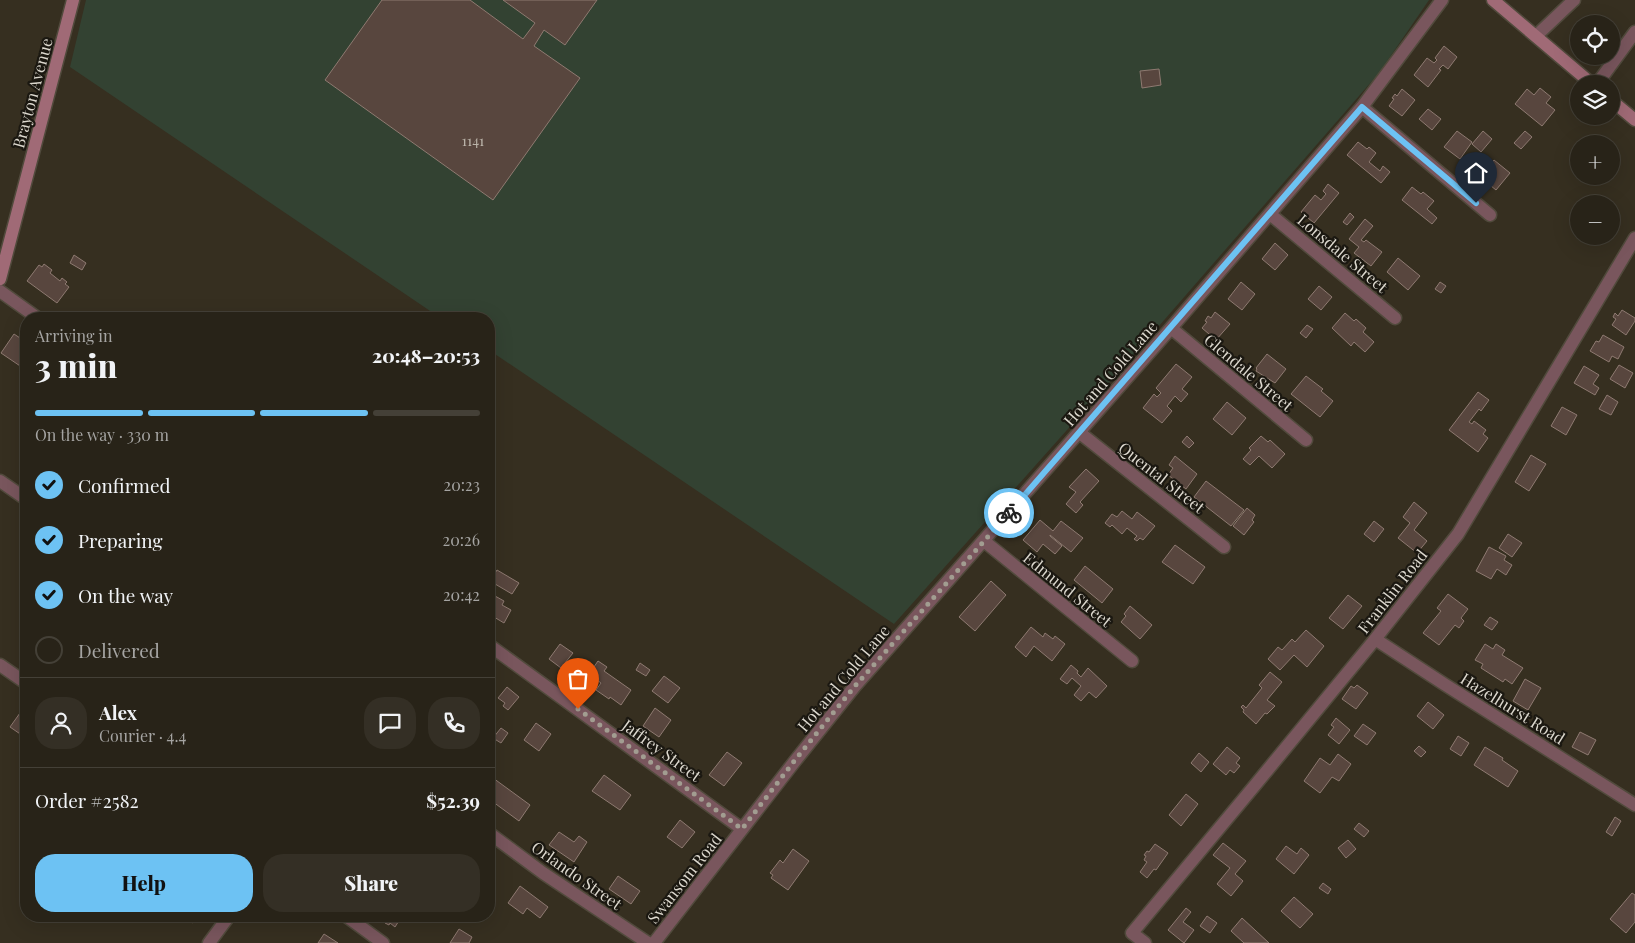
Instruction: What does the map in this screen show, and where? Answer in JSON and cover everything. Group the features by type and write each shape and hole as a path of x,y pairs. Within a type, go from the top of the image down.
{"main road":[{"name":"Brayton Avenue","path":"0,279 73,0"},
{"path":"1493,0 1582,75"},
{"path":"1620,108 1635,120"}],"street":[{"name":"Hot and Cold Lane","path":"795,760 855,686 1080,433 1362,107 1442,0"},
{"path":"1536,36 1574,0"},
{"path":"1604,75 1635,32"},
{"path":"1362,107 1490,215"},
{"name":"Lonsdale Street","path":"1270,214 1395,318"},
{"name":"Franklin Road","path":"1145,943 1132,933 1375,639 1458,534 1635,238"},
{"path":"0,291 28,312"},
{"name":"Glendale Street","path":"1171,328 1306,440"},
{"name":"Quental Street","path":"1080,433 1224,547"},
{"path":"0,481 20,495"},
{"name":"Edmund Street","path":"984,541 1132,661"},
{"name":"Hazelhurst Road","path":"1375,639 1635,805"},
{"name":"Jaffrey Street","path":"495,649 742,829"},
{"path":"0,665 20,679"},
{"name":"Swansom Road","path":"654,943 795,760"},
{"name":"Orlando Street","path":"495,837 543,873 648,943"},
{"path":"209,943 224,922"},
{"path":"354,922 383,943"}],"green space":[{"path":"86,0 1429,0 1379,73 1132,357 894,624 495,354 495,312 432,312 70,67"}],"building":[{"path":"382,0 470,0 523,39 535,23 503,0 597,0 565,45 544,30 534,46 580,78 493,200 325,80"},
{"path":"1444,46 1457,57 1448,69 1443,65 1439,69 1441,70 1428,87 1414,75 1427,58 1434,63 1437,60 1435,58"},
{"path":"1159,69 1161,85 1142,88 1140,71"},
{"path":"1540,88 1551,97 1546,103 1555,110 1542,126 1515,104 1527,89 1534,95"},
{"path":"1402,89 1415,100 1402,116 1389,106 1395,94 1397,96"},
{"path":"1428,109 1441,119 1432,130 1419,119"},
{"path":"1457,131 1472,142 1460,159 1444,147"},
{"path":"1483,131 1492,139 1481,152 1472,144"},
{"path":"1525,131 1532,137 1521,149 1514,143"},
{"path":"1358,142 1376,153 1369,162 1380,171 1383,166 1390,172 1381,183 1347,155"},
{"path":"1494,160 1510,173 1496,190 1480,177"},
{"path":"1328,184 1339,193 1314,223 1301,212 1315,195 1321,200 1326,194 1323,191"},
{"path":"1412,187 1421,194 1423,192 1434,201 1427,209 1437,218 1432,224 1402,200"},
{"path":"1350,213 1354,217 1347,225 1343,222"},
{"path":"1365,219 1373,226 1361,240 1364,242 1366,240 1382,252 1371,266 1354,253 1359,247 1349,239"},
{"path":"1275,243 1288,255 1275,270 1262,259"},
{"path":"74,255 86,263 82,270 70,263"},
{"path":"1398,258 1420,276 1408,290 1387,272"},
{"path":"44,264 52,270 50,273 60,281 62,278 69,287 57,303 27,281 39,265 42,267"},
{"path":"1241,282 1255,294 1242,310 1228,299"},
{"path":"1440,282 1446,286 1441,293 1435,289"},
{"path":"1319,286 1332,297 1321,310 1308,299"},
{"path":"1622,310 1635,318 1626,335 1612,325 1616,319 1613,317 1615,313 1618,316"},
{"path":"1215,312 1230,324 1216,340 1202,328 1207,322 1205,321 1208,316 1211,318"},
{"path":"1345,313 1354,321 1356,319 1366,328 1363,332 1374,342 1365,352 1354,342 1351,346 1332,328"},
{"path":"1307,325 1313,329 1306,338 1300,333"},
{"path":"14,334 20,338 20,366 1,353"},
{"path":"1603,335 1624,347 1618,359 1612,356 1609,362 1590,351 1596,341 1599,342"},
{"path":"1267,354 1286,369 1275,383 1256,371 1256,368"},
{"path":"1176,364 1192,377 1182,389 1188,394 1181,402 1175,396 1167,406 1172,411 1162,423 1143,408 1154,394 1157,397 1161,393 1156,388"},
{"path":"1619,365 1633,373 1625,388 1610,379"},
{"path":"1584,366 1599,375 1593,384 1599,388 1595,395 1574,383"},
{"path":"1306,376 1323,389 1321,391 1333,401 1320,417 1291,394"},
{"path":"1478,392 1489,400 1469,422 1472,424 1474,421 1486,430 1483,434 1488,438 1478,452 1449,430"},
{"path":"1607,395 1618,402 1611,415 1599,409"},
{"path":"1227,402 1246,418 1232,435 1213,419"},
{"path":"1562,407 1577,415 1566,435 1551,426"},
{"path":"1187,436 1194,443 1189,448 1182,442"},
{"path":"1261,436 1268,442 1270,440 1285,454 1272,468 1259,456 1250,465 1243,459 1251,450 1249,448"},
{"path":"1531,455 1546,464 1529,491 1515,482"},
{"path":"1175,456 1197,474 1186,489 1168,475 1173,468 1169,465"},
{"path":"1086,469 1099,481 1080,502 1083,505 1076,513 1066,504 1076,492 1069,487"},
{"path":"1206,481 1244,510 1231,526 1194,497"},
{"path":"1414,502 1427,513 1414,530 1427,541 1417,553 1398,538 1410,523 1403,517"},
{"path":"1247,508 1255,515 1252,520 1254,522 1244,535 1233,526"},
{"path":"1122,511 1132,519 1137,512 1155,526 1143,540 1140,538 1137,541 1134,539 1137,536 1127,528 1122,534 1112,525 1110,527 1105,523 1112,514 1117,517"},
{"path":"1040,520 1053,531 1061,521 1083,538 1071,552 1050,535 1062,546 1055,554 1043,544 1037,552 1023,540"},
{"path":"1374,521 1384,529 1374,542 1364,534"},
{"path":"1508,534 1522,543 1512,557 1499,548"},
{"path":"1175,545 1205,567 1193,584 1162,562"},
{"path":"1489,547 1506,556 1504,560 1512,565 1506,575 1497,569 1491,579 1476,571"},
{"path":"1085,566 1113,589 1102,603 1074,580"},
{"path":"497,570 519,583 512,594 495,584 495,573"},
{"path":"991,581 1006,595 975,631 959,617"},
{"path":"1448,594 1468,609 1461,618 1464,621 1459,628 1455,625 1439,645 1423,633 1441,611 1437,608"},
{"path":"1348,595 1362,606 1343,629 1329,618"},
{"path":"495,596 504,601 502,605 511,610 504,623 495,618"},
{"path":"1130,606 1152,625 1140,639 1121,622"},
{"path":"1490,617 1498,622 1492,630 1484,625"},
{"path":"1031,627 1043,637 1045,633 1053,639 1055,636 1065,644 1052,661 1034,646 1026,657 1015,647"},
{"path":"1306,630 1324,646 1307,667 1294,655 1280,670 1268,659 1278,647 1282,650 1292,639 1295,642"},
{"path":"560,644 573,653 561,668 549,659"},
{"path":"1485,644 1493,649 1496,644 1505,650 1502,655 1523,668 1512,684 1505,679 1503,682 1481,668 1483,664 1475,660"},
{"path":"598,661 607,667 604,671 631,690 621,705 596,690 601,683 589,674"},
{"path":"640,663 650,670 646,676 636,670"},
{"path":"1071,665 1078,671 1077,673 1081,677 1088,668 1107,686 1096,698 1089,692 1081,701 1074,695 1081,686 1072,678 1067,684 1060,679"},
{"path":"1270,672 1282,682 1267,700 1275,706 1267,714 1265,713 1256,724 1243,712 1244,710 1241,707 1243,705 1246,708 1262,688 1259,685"},
{"path":"664,676 680,688 668,703 652,691"},
{"path":"1525,679 1541,688 1528,710 1513,701"},
{"path":"1357,685 1368,693 1356,709 1342,699 1351,686 1354,688"},
{"path":"507,687 519,697 508,710 503,706 505,703 498,698"},
{"path":"1428,702 1444,715 1433,729 1417,716"},
{"path":"655,708 671,720 659,737 643,726"},
{"path":"20,713 20,734 10,727"},
{"path":"1336,718 1350,730 1339,744 1328,735 1334,727 1331,725"},
{"path":"536,723 551,734 539,751 524,740"},
{"path":"1363,724 1376,733 1367,745 1354,736"},
{"path":"501,728 508,733 501,743 495,739 495,736"},
{"path":"1580,732 1596,740 1588,755 1572,747"},
{"path":"1458,736 1469,743 1461,756 1450,749"},
{"path":"1419,746 1426,752 1421,757 1414,751"},
{"path":"1227,747 1240,758 1236,763 1240,766 1234,773 1230,770 1226,775 1213,764"},
{"path":"1485,747 1503,758 1502,760 1518,771 1508,787 1474,765"},
{"path":"727,752 742,763 724,786 709,775"},
{"path":"1199,753 1209,762 1201,772 1191,763"},
{"path":"1338,754 1351,764 1339,781 1332,777 1320,793 1304,781 1320,758 1330,765"},
{"path":"604,775 631,795 620,810 592,791"},
{"path":"495,779 530,805 519,821 495,803"},
{"path":"1186,794 1198,804 1181,826 1169,815"},
{"path":"1615,817 1621,821 1612,836 1606,832"},
{"path":"680,820 695,832 682,848 667,837"},
{"path":"1359,823 1369,831 1364,837 1354,829"},
{"path":"559,832 574,842 579,836 587,842 574,862 549,845"},
{"path":"1348,840 1356,849 1346,858 1338,848"},
{"path":"1223,843 1246,861 1235,874 1243,881 1231,896 1217,884 1230,868 1213,855"},
{"path":"1155,844 1168,853 1156,870 1154,869 1147,878 1140,872 1147,862 1144,860 1146,856 1144,855"},
{"path":"1286,846 1297,854 1301,848 1309,855 1294,874 1276,859"},
{"path":"793,849 809,861 788,890 771,878 773,875 770,873 780,860 783,863"},
{"path":"618,876 640,891 631,904 609,889"},
{"path":"1323,883 1331,889 1328,894 1319,888"},
{"path":"520,886 548,907 540,918 527,908 523,914 508,903"},
{"path":"1632,893 1635,895 1635,922 1626,933 1610,919"},
{"path":"1294,897 1313,914 1300,928 1281,911"},
{"path":"1186,908 1191,912 1183,922 1194,930 1184,943 1168,930"},
{"path":"1207,916 1217,923 1210,933 1200,926"},
{"path":"1242,918 1269,943 1244,943 1231,931"},
{"path":"398,922 395,927 390,923 389,925 385,923"},
{"path":"459,929 472,937 469,943 450,943"},
{"path":"324,934 338,943 318,943"}],"way so far":[{"path":"578,709 742,829 855,686 1009,513"}],"route":[{"path":"1009,513 1362,107 1476,203"}]}
